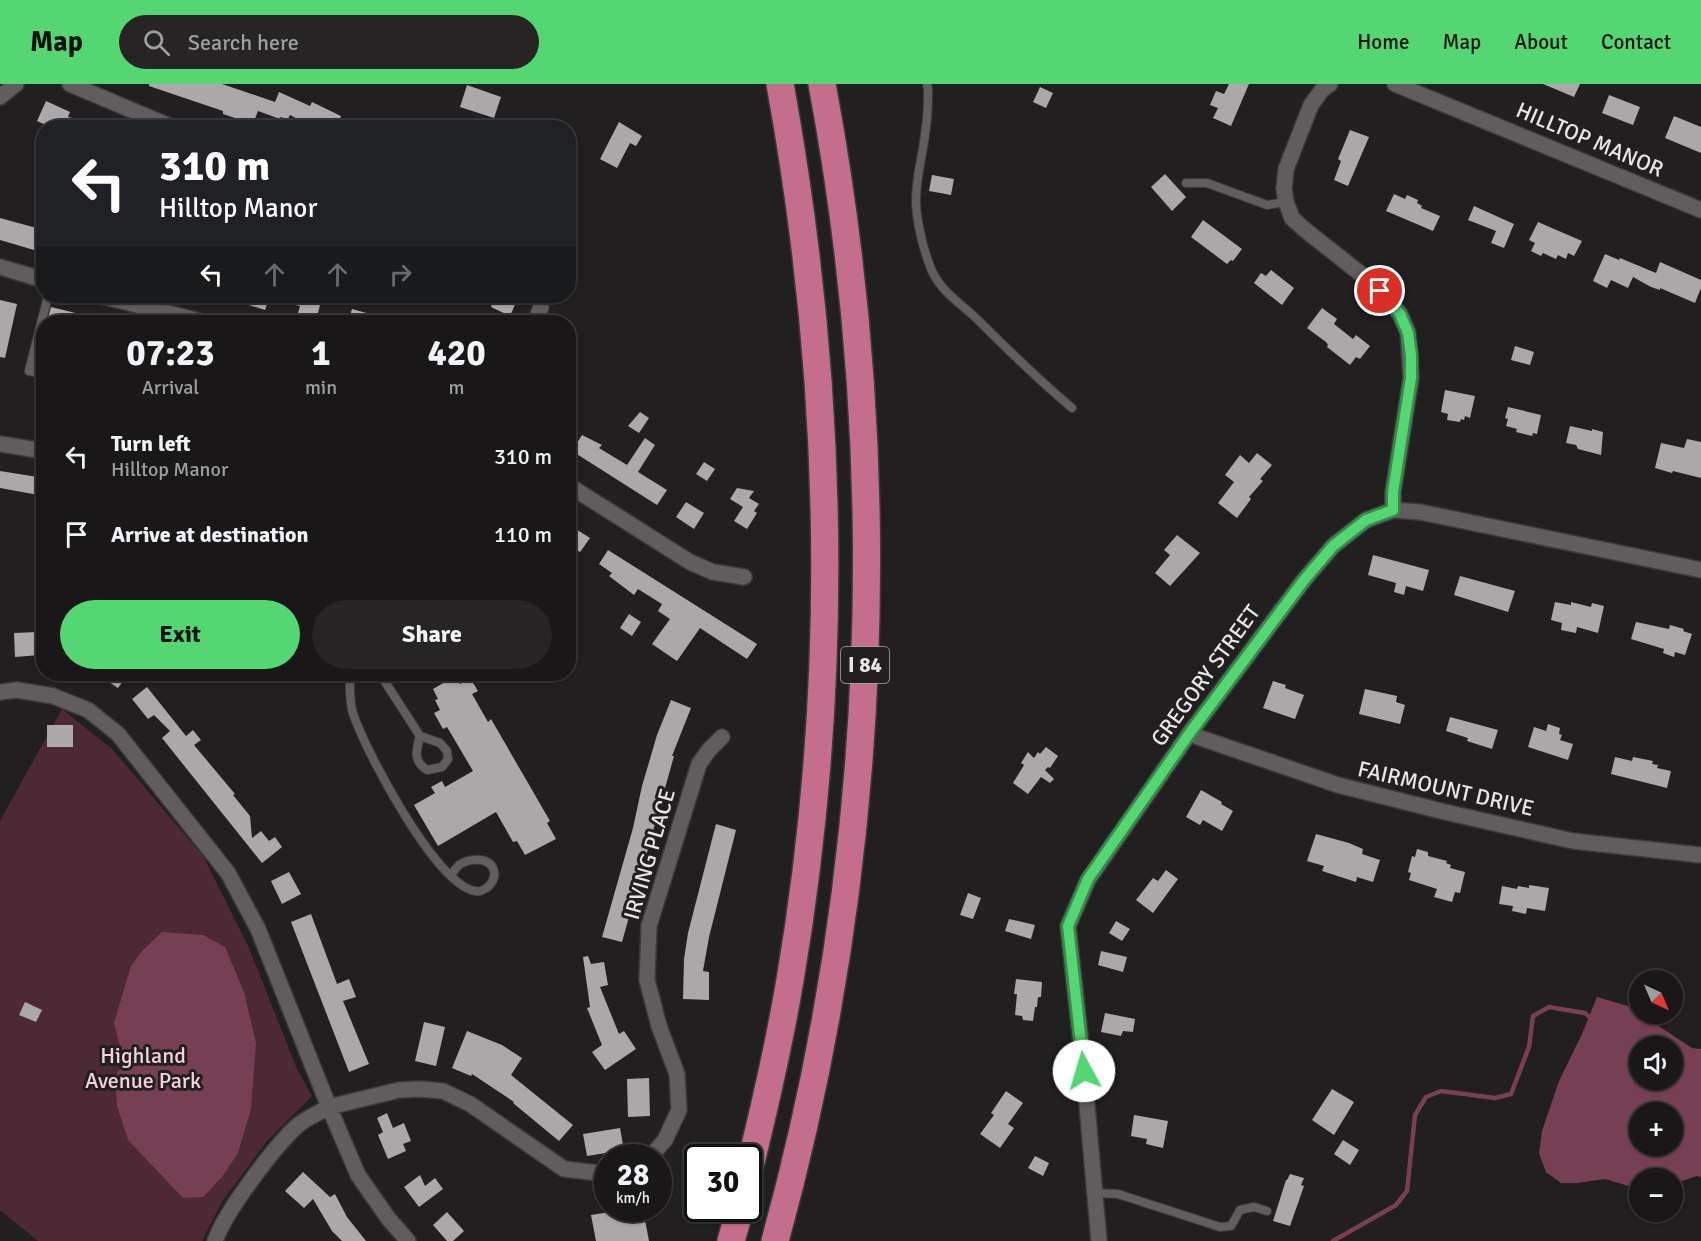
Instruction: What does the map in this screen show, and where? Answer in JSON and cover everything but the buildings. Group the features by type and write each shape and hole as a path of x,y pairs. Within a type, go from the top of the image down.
{"highway":[{"name":"I 84","path":"755,1144 783,1019 800,916 818,761 825,635 825,522 819,378 803,229 780,84"},
{"name":"I 84","path":"775,1241 812,1091 834,970 854,825 864,692 867,512 859,357 842,202 822,84"},
{"path":"731,1241 736,1222"}],"street":[{"path":"0,97 16,84"},
{"path":"70,84 155,120"},
{"path":"1330,84 1322,90 1311,105 1286,169 1284,189 1292,218 1371,282 1400,314 1408,333 1411,378 1393,492 1393,510"},
{"name":"HILLTOP MANOR","path":"1395,84 1701,210"},
{"path":"0,267 36,278"},
{"path":"129,303 176,315"},
{"path":"0,444 36,450"},
{"path":"576,490 690,562 713,572 744,577"},
{"name":"GREGORY STREET","path":"1099,1241 1068,926 1088,879 1189,734 1304,580 1333,546 1366,520 1393,510 1420,512 1701,570"},
{"path":"0,692 17,690 53,696 88,710 118,734 228,873 258,929 358,1176 388,1218 408,1241"},
{"name":"FAIRMOUNT DRIVE","path":"1189,734 1338,785 1445,812 1573,841 1701,855"},
{"name":"IRVING PLACE","path":"661,1144 679,1110 676,1074 659,1026 647,980 649,926 699,765 722,737"},
{"path":"215,1241 242,1194 275,1150 298,1125 329,1107 399,1090 443,1091 470,1104 564,1169 594,1172"}],"lane":[{"path":"927,84 926,127 916,204 922,239 932,271 948,296 976,318 1004,348 1072,408"},
{"path":"1186,183 1207,183 1268,205 1286,202"},
{"path":"36,343 29,371 36,372"},
{"path":"351,681 352,708 361,733 411,827 451,876 466,888 479,891 489,886 494,877 494,869 488,862 476,859 460,864 451,876"},
{"path":"385,681 420,736 440,744 447,750 448,759 442,767 427,770 419,765 415,757 420,736"},
{"path":"1094,1192 1118,1194 1220,1227 1231,1226 1240,1210 1254,1207 1267,1211"}],"green space":[{"name":"Highland Avenue Park","path":"62,709 112,749 203,856 249,948 297,1069 312,1096 267,1141 222,1202 202,1241 38,1241 0,1210 0,821"}],"shaded area":[{"path":"162,932 203,935 225,947 244,992 256,1043 251,1109 238,1153 222,1177 203,1197 183,1198 128,1140 117,1106 115,1077 126,1059 114,1023 131,966 142,951"},
{"path":"1597,997 1629,1007 1629,1024 1655,1024 1674,1036 1629,1036 1629,1090 1683,1090 1683,1042 1692,1048 1701,1049 1701,1177 1683,1181 1683,1168 1629,1168 1629,1186 1605,1179 1561,1183 1546,1172 1539,1153 1542,1131 1559,1081"}],"waterway":[{"path":"1333,1241 1396,1205 1407,1191 1415,1115 1426,1097 1441,1091 1495,1098 1511,1094 1529,1047 1533,1016 1549,1007 1585,1013 1592,1019"}],"route":[{"path":"1084,1071 1068,926 1088,879 1189,734 1304,580 1333,546 1366,520 1393,510 1393,492 1411,378 1411,355 1408,333 1400,314 1380,291"}]}
